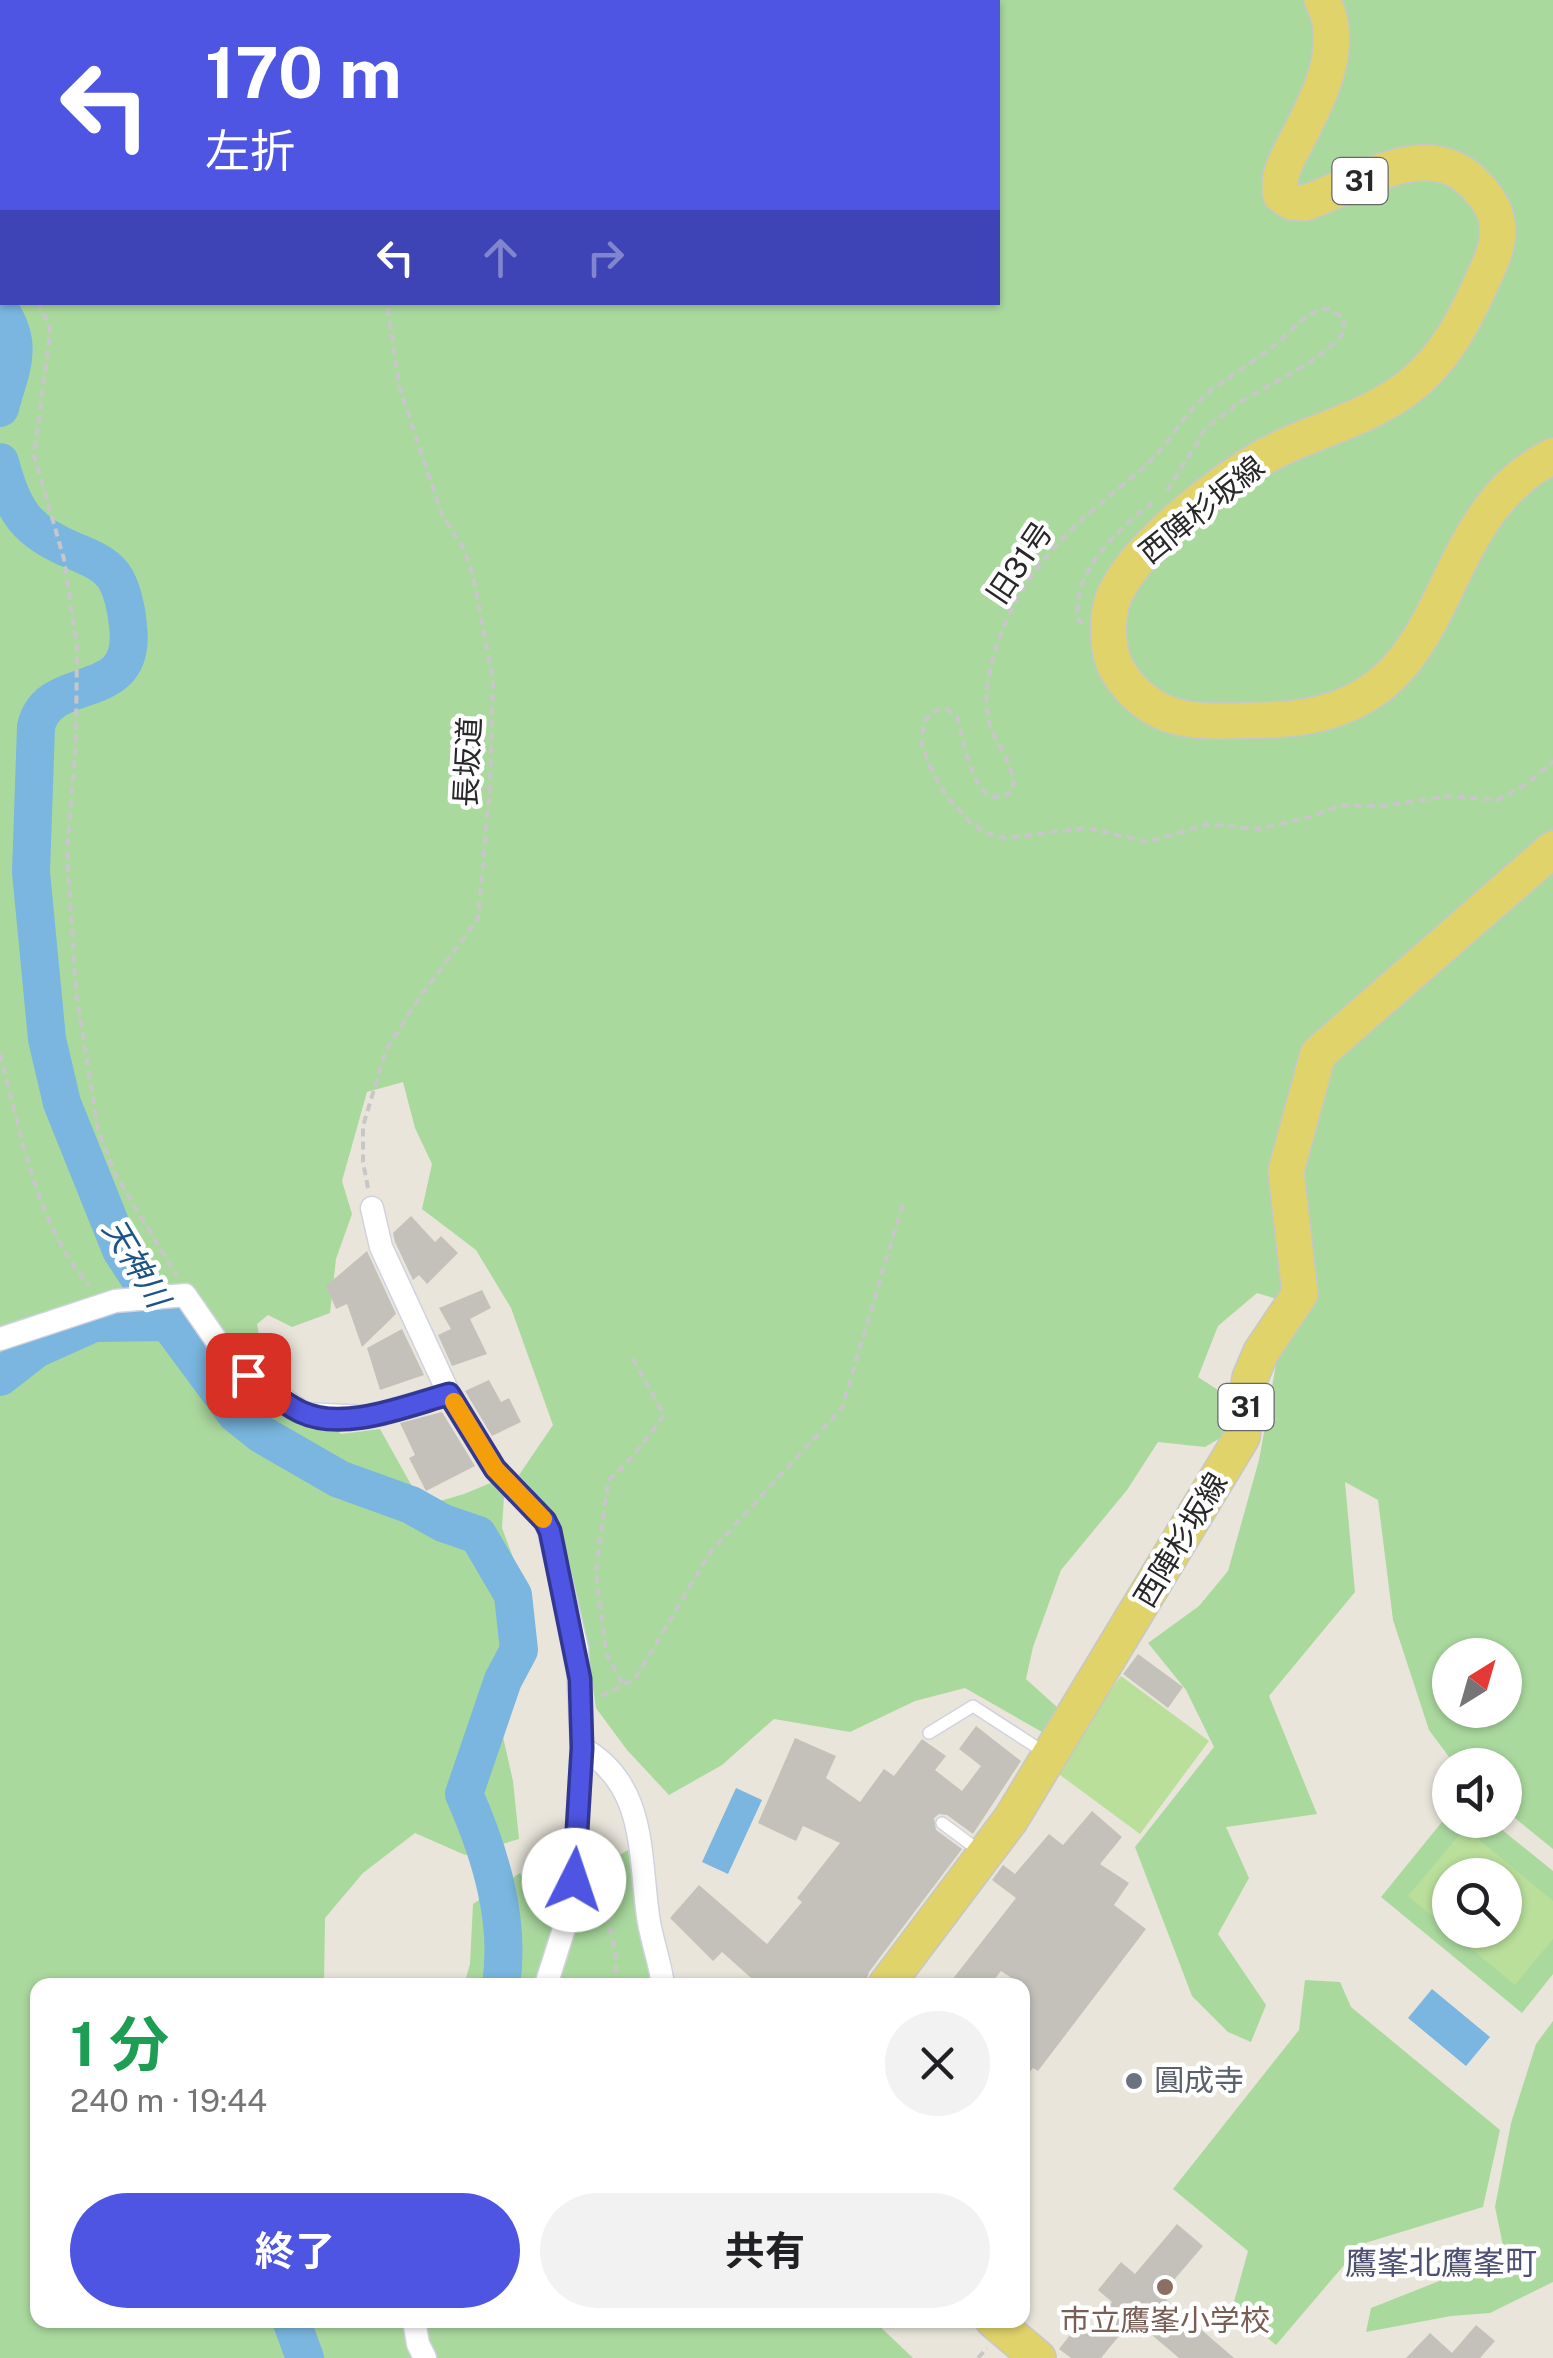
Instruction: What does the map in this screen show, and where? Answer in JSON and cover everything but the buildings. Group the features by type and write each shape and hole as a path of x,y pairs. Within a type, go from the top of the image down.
{"main road":[{"name":"西陣杉坂線","path":"1322,0 1332,26 1327,69 1282,172 1281,195 1290,202 1304,204 1390,168 1436,161 1464,174 1489,200 1499,228 1494,256 1455,336 1424,374 1369,411 1280,448 1232,476 1129,570 1114,593 1109,620 1111,659 1143,700 1172,715 1211,720 1288,720 1331,710 1366,693 1394,672 1417,646 1482,520 1522,475 1553,456"},
{"name":"西陣杉坂線","path":"891,1978 1051,1756 1242,1437 1250,1378 1260,1352 1300,1294 1286,1171 1318,1054 1553,849"},
{"path":"1002,2328 1038,2358"}],"street":[{"path":"372,1208 381,1247 449,1394 495,1469 550,1531 577,1649 582,1748 574,1880 548,1978"},
{"path":"0,1340 109,1303 186,1294 220,1347 248,1375 305,1414 368,1417 449,1394"},
{"path":"582,1748 611,1770 629,1795 638,1824 648,1919 661,1978"},
{"path":"413,2328 424,2358"}],"lane":[{"path":"929,1733 972,1706 1051,1756"},
{"path":"942,1824 984,1854"}],"path":[{"path":"39,305 49,323 50,334 34,454 64,560 78,647 76,740 66,852 76,993 98,1130 115,1174 163,1249 186,1294"},
{"name":"長坂道","path":"372,1208 363,1162 363,1126 386,1050 417,1000 478,919 490,786 493,680 473,575 464,549 442,515 399,386 387,305"},
{"name":"旧31号","path":"1166,493 1206,428 1240,402 1307,364 1335,343 1344,330 1342,317 1330,309 1317,310 1220,381 1170,442 1068,528 1038,567 1011,610 992,659 986,693 990,726 1010,765 1013,791 1002,797 988,796 979,786 972,776 958,716 946,709 934,711 926,719 921,741 930,767 947,797 970,822 986,833 1005,838 1087,828 1148,842 1208,824 1258,829 1343,805 1384,806 1450,796 1497,800 1527,784 1553,762"},
{"name":"旧31号","path":"1109,620 1093,626 1079,621 1076,607 1081,588 1108,544 1153,502"},
{"path":"0,1054 43,1207 71,1264 109,1303"},
{"path":"580,1710 635,1679 711,1551 842,1408 903,1203"},
{"path":"622,1683 606,1653 596,1573 608,1481 664,1416 631,1355"},
{"path":"596,1868 616,1956 616,1978"}],"green space":[{"path":"1000,0 1553,0 1553,1849 1522,1824 1522,1748 1442,1748 1429,1730 1393,1620 1378,1500 1345,1482 1355,1592 1269,1696 1317,1814 1226,1827 1249,1878 1218,1934 1266,2005 1251,2042 1228,2032 1192,1996 1135,1847 1214,1747 1186,1690 1148,1643 1199,1606 1228,1571 1259,1460 1287,1302 1257,1293 1218,1326 1198,1377 1232,1399 1222,1437 1205,1447 1158,1442 1127,1490 1061,1570 1033,1647 1026,1679 1058,1708 1049,1736 965,1688 915,1701 850,1732 774,1719 722,1765 669,1795 627,1750 596,1708 588,1655 553,1513 519,1475 553,1425 511,1308 476,1250 422,1209 432,1164 415,1128 403,1082 367,1092 342,1181 352,1214 336,1259 330,1313 292,1327 268,1315 257,1324 265,1368 341,1434 380,1429 423,1506 493,1482 504,1496 502,1528 517,1568 531,1635 501,1728 513,1781 519,1839 465,1855 415,1833 363,1873 325,1918 324,1978 30,1978 30,2328 881,2328 913,2358 0,2358 0,305 1000,305"},
{"path":"1121,1676 1209,1741 1140,1834 1052,1769"},
{"path":"1432,1834 1432,1838 1512,1838 1553,1871 1553,1974 1522,2013 1443,1948 1522,1948 1522,1858 1432,1858 1432,1939 1381,1897"},
{"path":"1457,1838 1477,1838 1501,1858 1440,1858"},
{"path":"628,1850 636,1912 652,1978 466,1978 473,1904 520,1873 555,1922 577,1924 588,1874"},
{"path":"1432,1867 1432,1916 1408,1896"},
{"path":"1522,1875 1553,1901 1553,1939 1515,1985 1471,1948 1522,1948"},
{"path":"1305,1980 1340,1982 1351,2007 1500,2130 1483,2207 1362,2244 1276,2345 1232,2309 1248,2251 1173,2189 1299,2030"},
{"path":"1553,2021 1553,2282 1490,2313 1366,2332 1371,2308 1505,2255 1495,2207 1511,2123 1536,2044"}],"water":[{"path":"736,1788 762,1800 728,1874 702,1862"},
{"path":"1432,1989 1490,2037 1466,2066 1408,2018"}],"waterway":[{"name":"天神川","path":"0,310 14,347 0,408"},
{"name":"天神川","path":"0,462 10,494 33,528 90,558 113,575 127,620 127,651 120,668 106,679 57,699 44,710 36,727 31,872 47,1039 62,1103 121,1250 236,1414 261,1434 339,1479 478,1535 513,1595 519,1650 503,1680 464,1794 496,1887 503,1936 502,1978"},
{"path":"0,1377 36,1349 94,1323 168,1322"},
{"name":"天神川","path":"294,2328 305,2358"}],"slow traffic":[{"path":"454,1402 495,1469 543,1519"}],"place":[{"name":"圓成寺","path":"1134,2081"},
{"name":"市立鷹峯小学校","path":"1165,2287"}],"district":[{"name":"鷹峯北鷹峯町","path":"1441,2263"}],"route":[{"path":"248,1375 305,1414 331,1418 368,1417 449,1394 495,1469 545,1521 577,1649 580,1679 582,1748 574,1880"}]}
